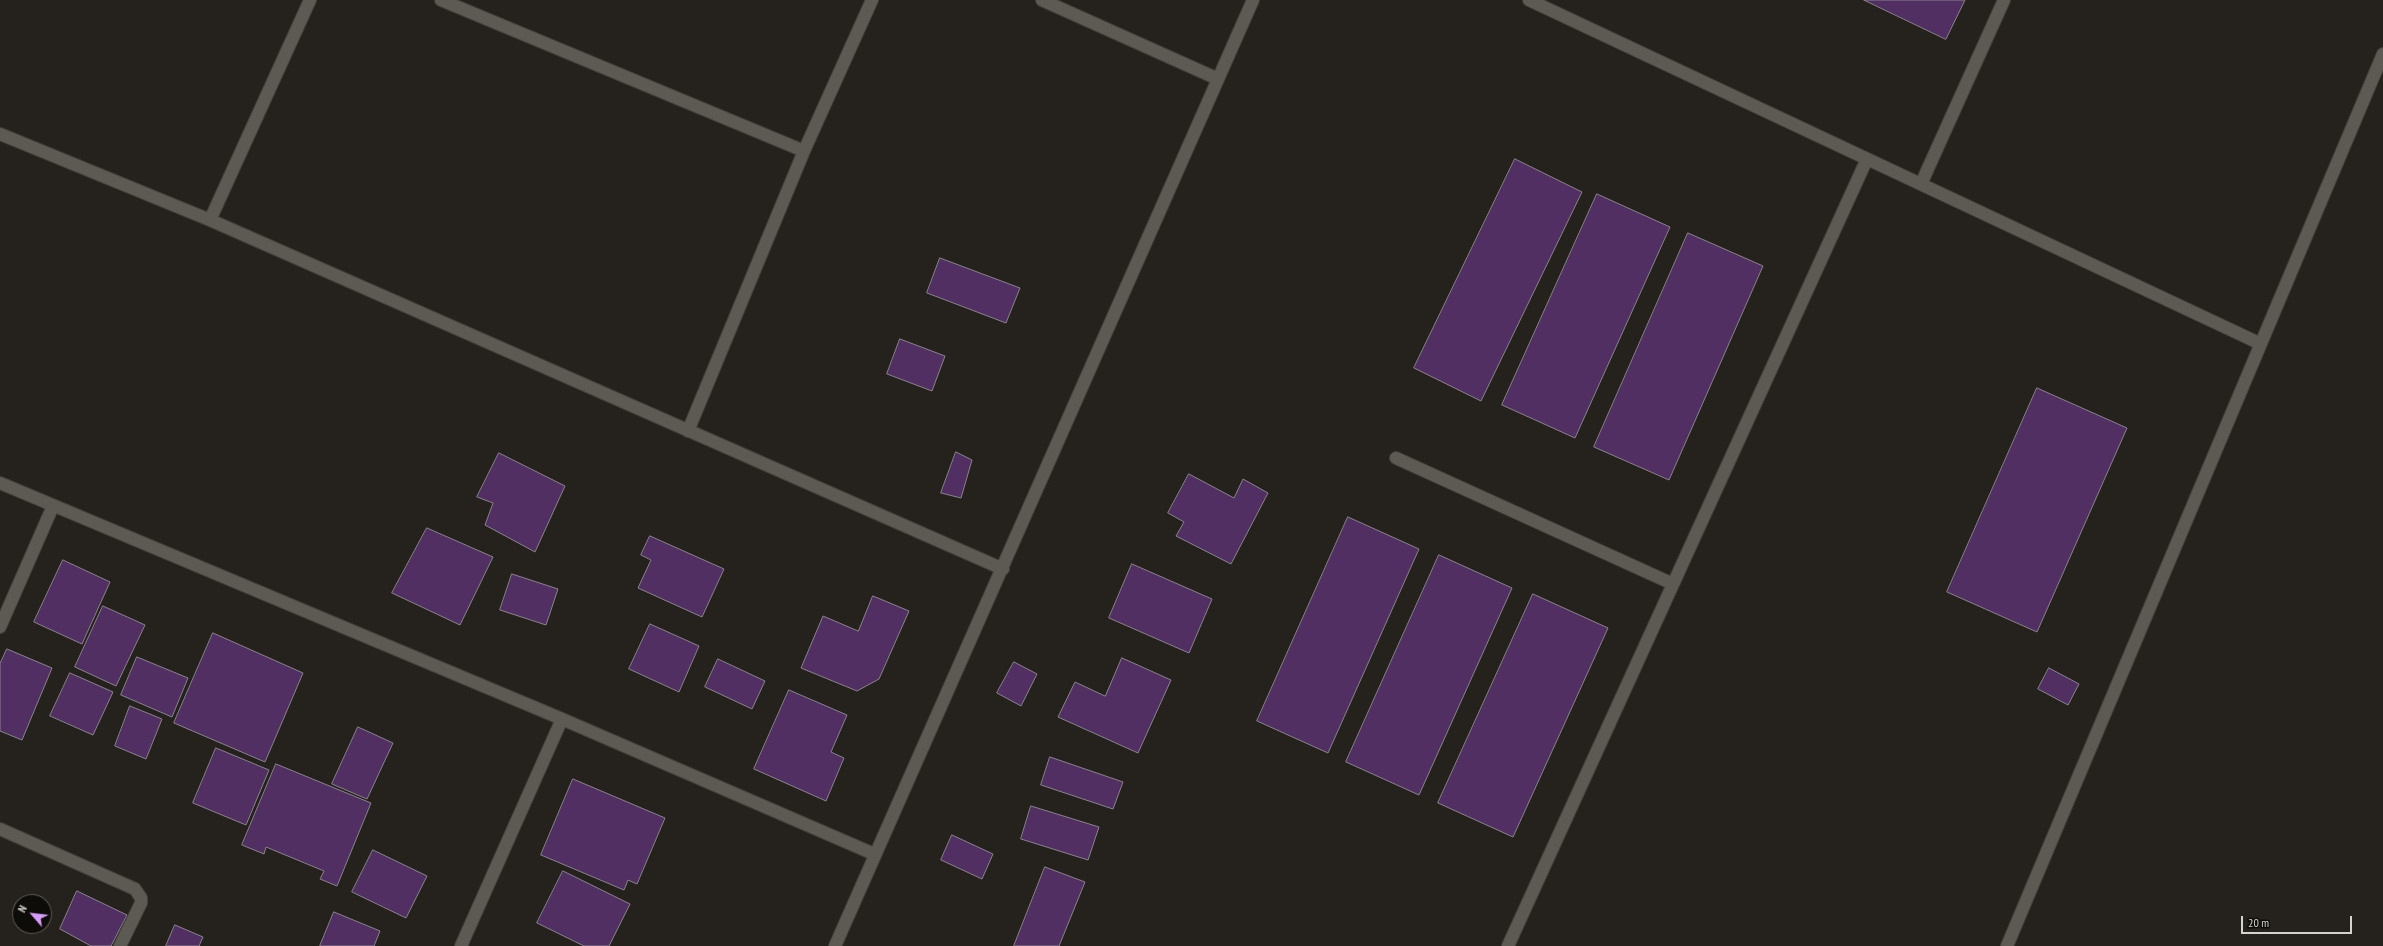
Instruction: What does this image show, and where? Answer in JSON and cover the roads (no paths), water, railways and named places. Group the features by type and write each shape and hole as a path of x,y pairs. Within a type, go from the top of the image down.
{"street":[{"path":"210,220 310,0"},
{"path":"441,0 804,151"},
{"path":"688,431 804,151 872,0"},
{"path":"1042,0 1218,79"},
{"path":"835,946 874,854 1003,569 1253,0"},
{"path":"1529,0 2261,344"},
{"path":"1921,184 2004,0"},
{"path":"2007,946 2383,54"},
{"path":"0,134 210,220 1003,569"},
{"path":"1508,946 1867,159"},
{"path":"1396,458 1673,584"},
{"path":"0,483 562,719 874,854"},
{"path":"0,627 53,506"},
{"path":"461,946 562,719"},
{"path":"0,829 135,889 141,898 141,904 120,946"}]}
